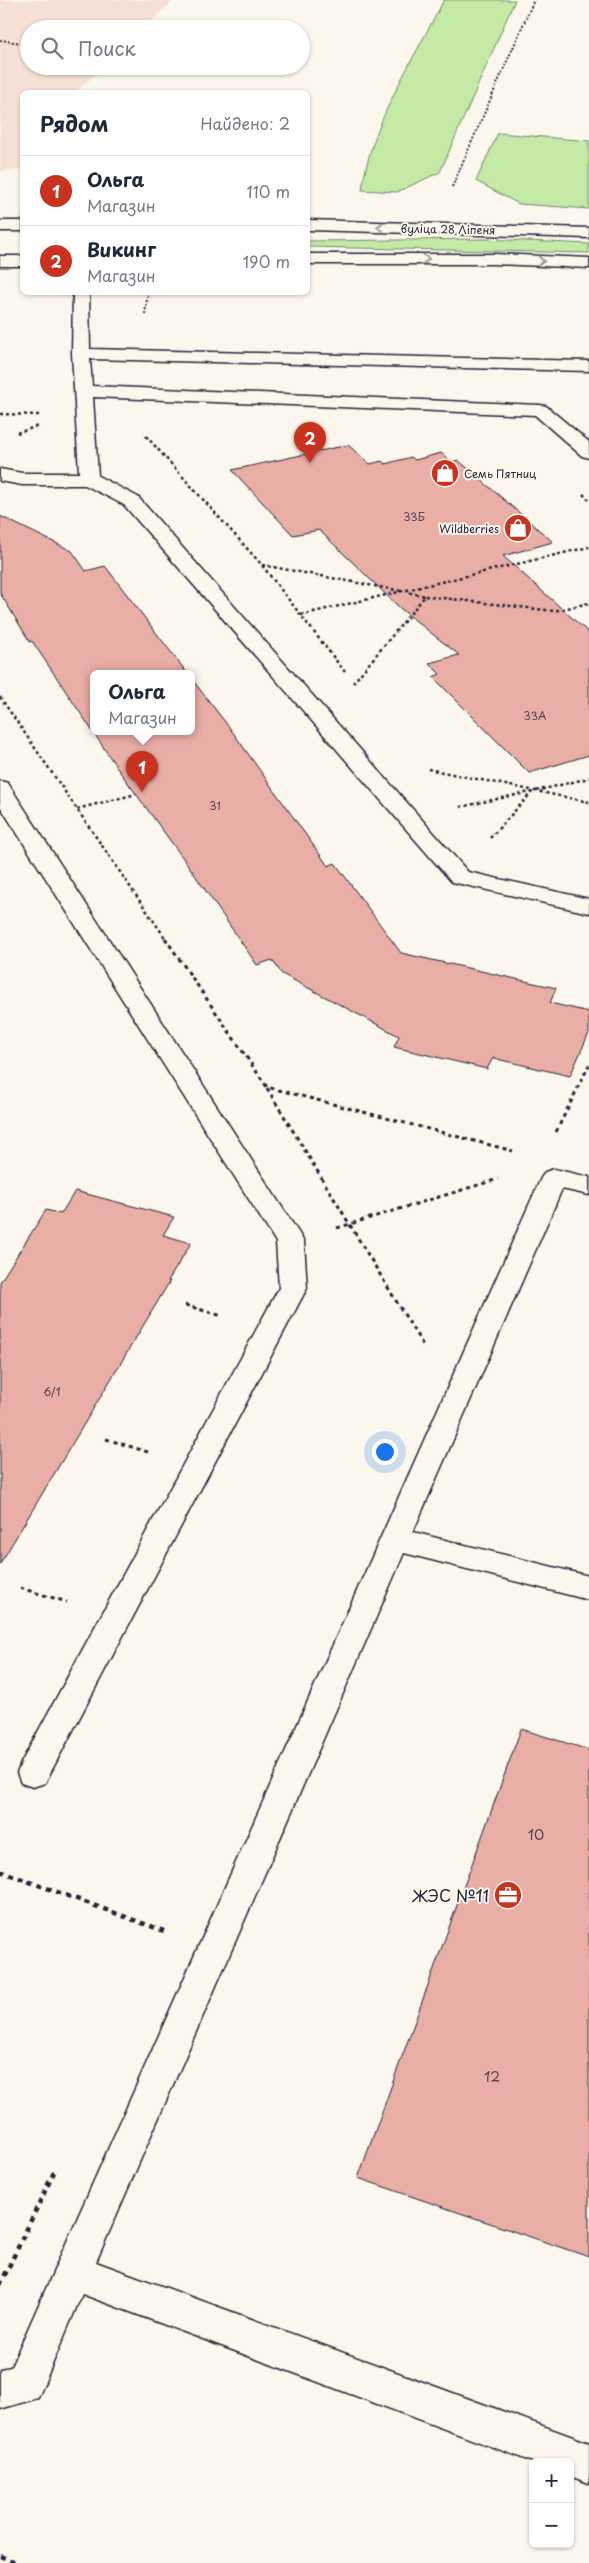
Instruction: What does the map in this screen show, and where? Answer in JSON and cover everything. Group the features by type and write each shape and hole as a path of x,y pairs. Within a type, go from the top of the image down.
{"main road":[{"path":"0,226 20,226"},
{"name":"вуліца 28 Ліпеня","path":"310,226 589,233"},
{"path":"310,259 494,259 589,263"},
{"path":"0,261 20,261"},
{"path":"80,295 81,354 89,479"},
{"path":"81,354 589,366"},
{"path":"83,391 540,410 589,452"},
{"path":"0,474 22,479 89,479 131,501 460,877 589,906"},
{"path":"0,788 290,1242 294,1288 33,1773"},
{"path":"0,2389 24,2384 176,2035 396,1539 538,1168 589,1186"},
{"path":"396,1539 589,1588"},
{"path":"73,2272 589,2463"}],"path":[{"path":"450,190 534,0"},
{"path":"0,40 20,43"},
{"path":"139,355 148,295"},
{"path":"136,394 134,415 141,430 262,564 360,690"},
{"path":"301,616 589,547"},
{"path":"262,564 425,596 554,611 589,603"},
{"path":"354,682 425,596"},
{"path":"0,698 267,1087 428,1354"},
{"path":"426,774 420,767 589,802"},
{"path":"461,815 456,808 589,778"},
{"path":"484,845 533,791"},
{"path":"77,809 136,794"},
{"path":"290,1242 538,1168 589,1065"},
{"path":"267,1087 538,1168"},
{"path":"184,1305 223,1316"},
{"path":"219,1324 228,1308"},
{"path":"106,1439 148,1452"},
{"path":"143,1461 153,1444"},
{"path":"20,1588 67,1602"},
{"path":"62,1610 72,1593"},
{"path":"0,1872 168,1933"},
{"path":"0,2556 18,2563"}],"shaded area":[{"path":"0,0 175,0 152,20 20,20 20,75 95,75 77,90 20,90 20,170 0,171"}],"green space":[{"path":"444,0 515,0 440,172 397,192 362,190 374,141 384,117 407,68"},
{"path":"498,133 589,141 589,209 519,204 476,181"},
{"path":"486,239 589,244 589,253 310,247 310,241"}],"building":[{"path":"348,445 370,464 382,461 385,464 411,457 415,460 441,453 452,462 458,460 553,542 503,556 589,633 589,755 529,773 433,677 440,674 429,663 459,655 401,609 319,530 293,535 232,470"},
{"path":"0,516 72,551 86,571 105,566 185,670 90,670 90,727 32,641 30,642 0,593"},
{"path":"195,683 229,727 328,866 335,863 401,953 556,988 550,1003 589,1012 589,1033 570,1076 493,1058 487,1069 394,1047 399,1036 282,974 272,960 257,965 188,865 95,735 195,735"},
{"path":"75,1191 174,1217 163,1235 191,1243 0,1564 0,1282 46,1210 61,1214"},
{"path":"521,1729 589,1750 589,2257 358,2178"}],"place":[{"name":"Викинг","path":"310,463"},
{"name":"Семь Пятниц","path":"445,473"},
{"name":"Wildberries","path":"518,528"},
{"name":"Ольга","path":"142,792"},
{"name":"ЖЭС №11","path":"508,1895"}]}
